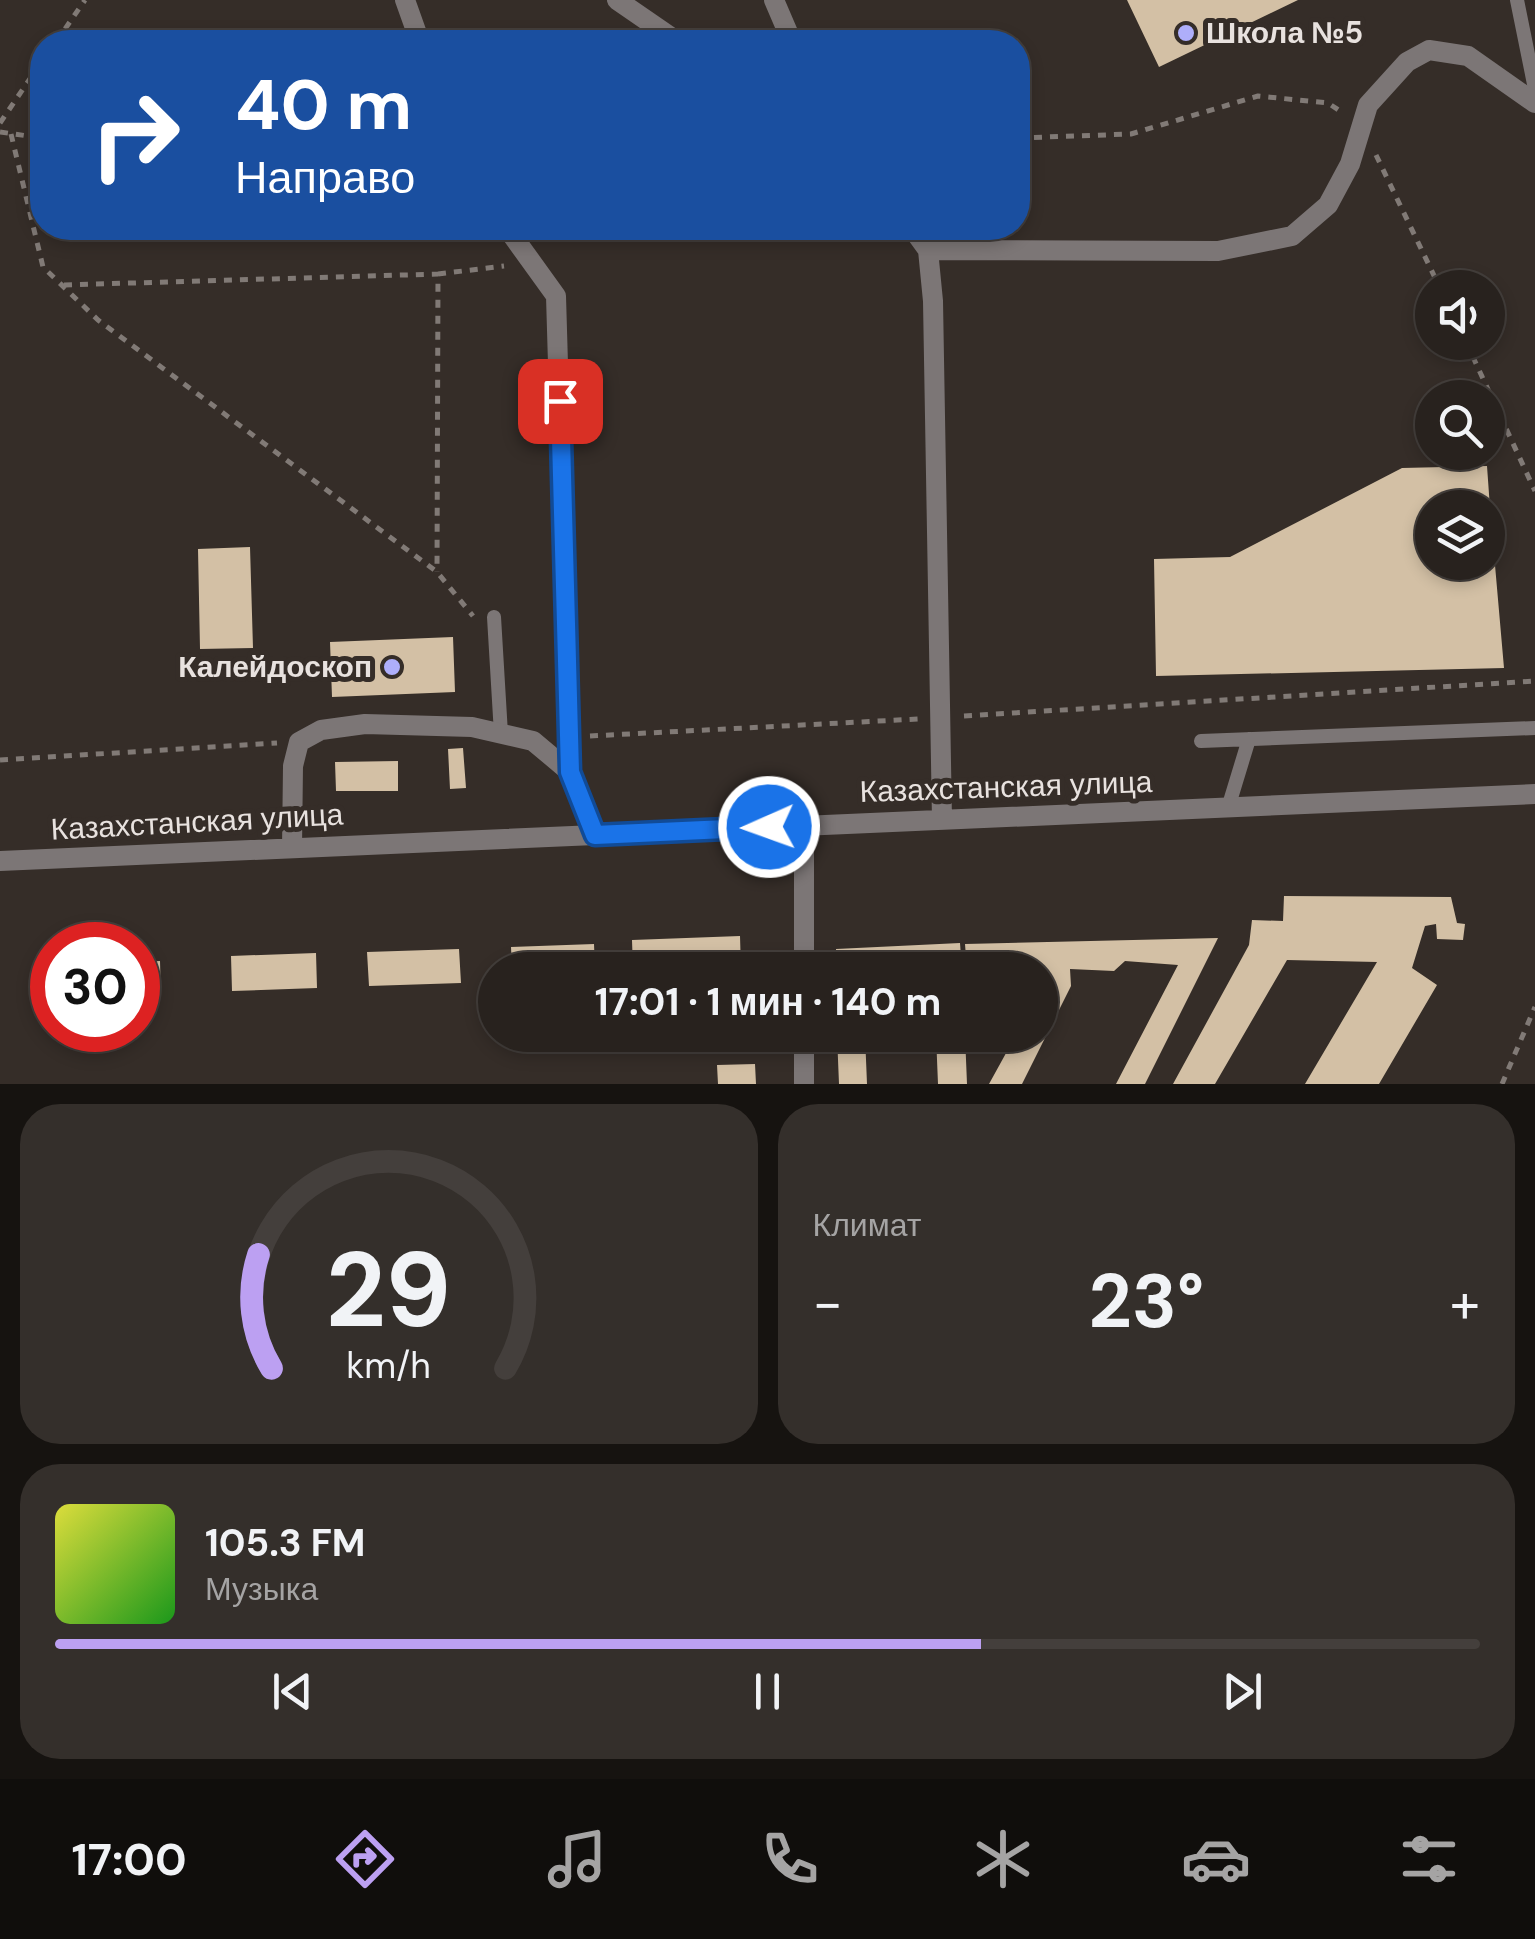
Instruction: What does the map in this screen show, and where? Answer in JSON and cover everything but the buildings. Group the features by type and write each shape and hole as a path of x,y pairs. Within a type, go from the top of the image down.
{"street":[{"path":"406,0 416,30"},
{"path":"617,0 661,30"},
{"path":"774,0 787,30"},
{"path":"928,250 1218,251 1292,236 1328,204 1350,164 1368,104 1408,62 1429,50 1468,56 1535,103"},
{"path":"516,240 556,296 570,772 595,835"},
{"path":"921,240 928,250 933,301 942,820"},
{"path":"292,848 293,766 299,742 321,730 364,724 472,726 533,741 570,772"},
{"name":"Казахстанская улица","path":"0,861 1535,794"},
{"path":"804,826 804,952"},
{"path":"804,1052 804,1084"}],"lane":[{"path":"1518,0 1535,89"},
{"path":"494,617 501,734"},
{"path":"1201,741 1535,728"},
{"path":"1228,808 1250,739"}],"path":[{"path":"64,30 85,0"},
{"path":"0,123 30,79"},
{"path":"1030,138 1131,134 1258,96 1328,104 1362,125 1431,270"},
{"path":"0,132 30,136"},
{"path":"11,134 30,213"},
{"path":"37,240 43,267 98,320 437,572 495,642"},
{"path":"62,285 438,274 532,263"},
{"path":"437,572 438,274"},
{"path":"1474,360 1535,491"},
{"path":"569,737 1535,681"},
{"path":"0,760 299,742"},
{"path":"1502,1084 1535,1007"}],"place":[{"name":"Школа №5","path":"1186,33"},
{"name":"Калейдоскоп","path":"392,667"}],"route":[{"path":"560,401 570,772 595,835 769,827"}]}
